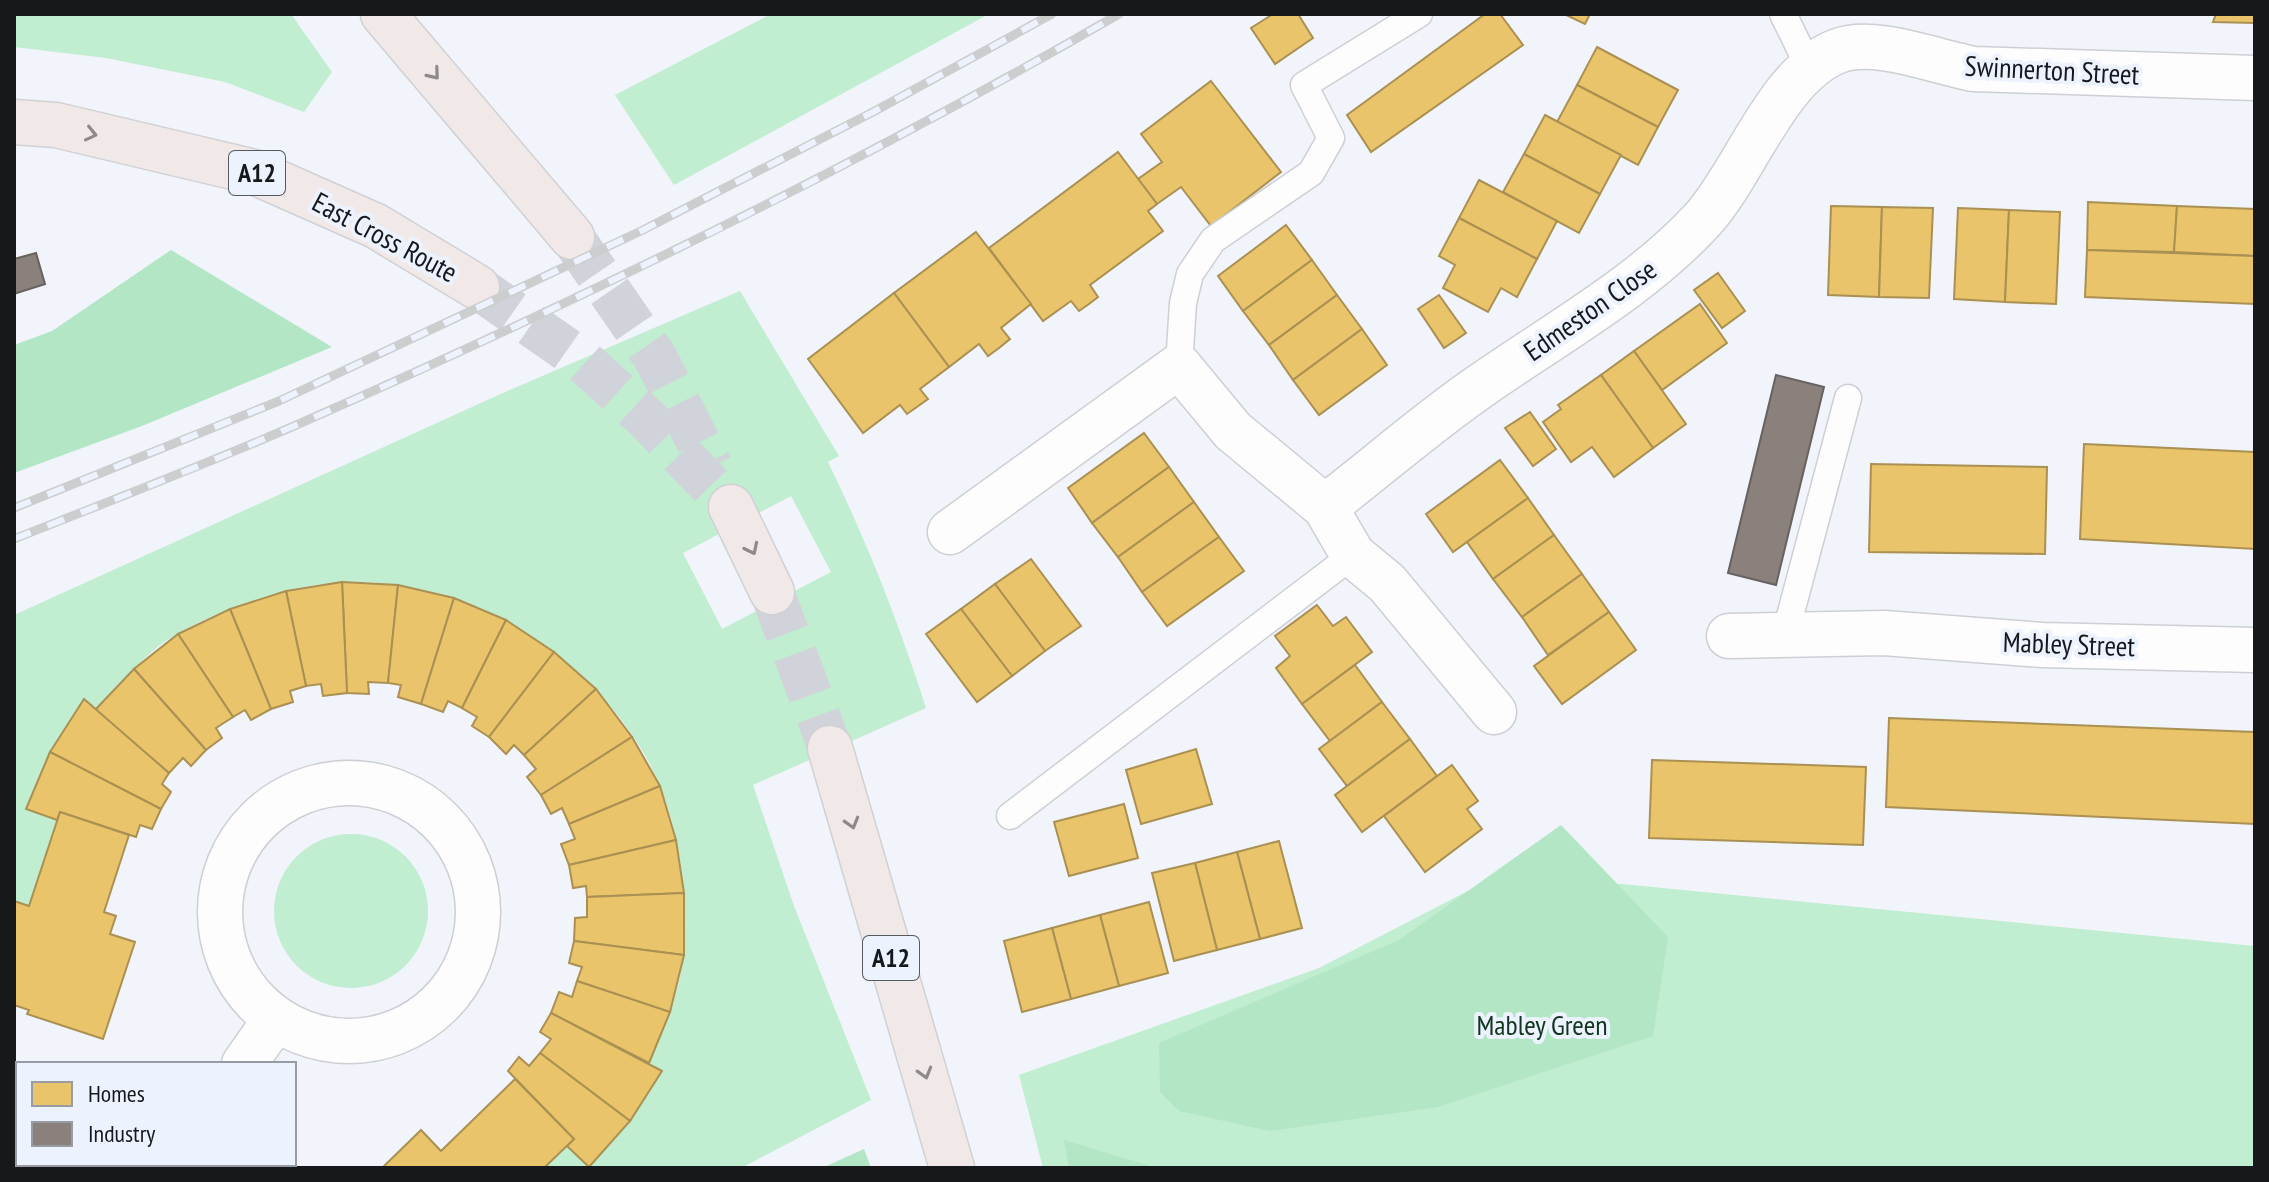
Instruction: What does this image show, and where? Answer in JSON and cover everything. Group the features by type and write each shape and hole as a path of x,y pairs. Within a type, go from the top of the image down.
{"highway":[{"path":"383,14 572,237"},
{"name":"East Cross Route","path":"14,122 56,125 254,172 376,226 477,287"},
{"path":"731,507 772,592"},
{"name":"A12","path":"830,748 952,1168"}],"street":[{"name":"Swinnerton Street","path":"1809,67 1840,49 1901,49 1936,62 1974,69 2255,78"},
{"name":"Edmeston Close","path":"1325,507 1478,387 1657,265 1706,215 1763,126 1809,67"},
{"path":"950,532 1179,366 1233,431 1325,507 1353,555 1387,583 1494,712"},
{"name":"Mabley Street","path":"1729,636 1884,633 2042,645 2255,650"},
{"path":"336,782 382,785 423,804 455,835 475,877 479,921 468,966 442,1003 406,1030 362,1042 317,1038 275,1020 243,989 224,948 219,902 231,859 256,821 292,794 336,782"},
{"path":"245,1062 275,1020"}],"lane":[{"path":"1179,366 1183,303 1190,274 1213,240 1311,173 1331,138 1304,85 1419,14"},
{"path":"1783,14 1809,67"},
{"path":"1785,635 1848,398"},
{"path":"1010,816 1353,555"}],"green space":[{"path":"14,14 291,14 332,72 304,112 225,82 106,58 14,47"},
{"path":"771,14 989,14 674,185 615,95"},
{"path":"171,250 332,347 142,426 14,473 14,345 52,331"},
{"path":"740,291 839,456 828,462 882,583 926,708 753,785 794,906 871,1100 741,1168 544,1168 567,1146 590,1167 629,1121 661,1071 649,1063 675,996 684,953 684,890 678,847 660,786 638,743 608,703 572,668 531,637 486,612 439,594 390,584 342,582 300,588 258,599 218,614 168,639 95,710 83,700 50,752 26,809 57,820 29,906 14,901 14,615 505,392","holes":["791,496 831,572 722,629 683,553"]},
{"path":"1561,825 1668,937 1653,1036 1438,1107 1270,1131 1179,1111 1160,1092 1159,1043 1399,940"},
{"path":"351,834 381,840 406,856 422,881 428,911 422,941 406,966 381,982 351,988 321,982 296,966 280,941 274,911 280,881 296,856 321,840"},
{"name":"Mabley Green","path":"1489,880 1622,884 2255,946 2255,1168 1043,1168 1019,1075 1319,968"},
{"path":"1064,1140 1157,1168 1069,1168"},
{"path":"864,1149 871,1168 822,1168"}],"building: Homes":[{"path":"1273,14 1298,14 1313,38 1275,64 1251,28"},
{"path":"1485,14 1500,14 1523,45 1371,152 1347,115"},
{"path":"1564,14 1590,14 1585,24"},
{"path":"2216,14 2255,14 2255,23 2213,22"},
{"path":"1597,47 1678,90 1658,127 1577,85"},
{"path":"1211,81 1281,172 1211,226 1181,187 1157,204 1138,179 1162,162 1141,134"},
{"path":"1577,85 1658,127 1638,165 1557,122"},
{"path":"1545,115 1621,155 1600,194 1524,154"},
{"path":"1118,152 1157,204 1148,211 1163,231 1090,285 1098,297 1089,304 1079,311 1071,301 1043,321 989,248"},
{"path":"1524,154 1600,194 1579,233 1503,192"},
{"path":"1479,180 1557,221 1537,259 1459,218"},
{"path":"2088,202 2177,206 2174,252 2087,250"},
{"path":"1831,206 1882,207 1879,297 1828,295"},
{"path":"2177,206 2255,209 2255,256 2174,252"},
{"path":"1882,207 1933,208 1929,298 1879,297"},
{"path":"1958,208 2009,210 2005,302 1954,299"},
{"path":"2009,210 2060,212 2056,304 2005,302"},
{"path":"1459,218 1537,259 1517,297 1501,288 1488,312 1443,288 1455,265 1439,256"},
{"path":"1286,225 1312,260 1243,311 1218,276"},
{"path":"976,232 1031,304 1001,328 1010,339 999,348 988,356 979,344 949,367 894,293"},
{"path":"2087,250 2255,256 2255,304 2085,297"},
{"path":"1312,260 1337,295 1269,345 1243,311"},
{"path":"1718,273 1745,311 1722,328 1694,290"},
{"path":"894,293 949,367 920,389 928,399 907,414 900,405 863,433 808,359"},
{"path":"1337,295 1362,329 1293,380 1269,345"},
{"path":"1439,295 1466,333 1444,348 1418,309"},
{"path":"1700,304 1727,343 1662,390 1634,351"},
{"path":"1362,329 1387,365 1319,415 1293,380"},
{"path":"1634,351 1686,424 1653,448 1601,375"},
{"path":"1601,375 1653,448 1614,477 1592,447 1571,462 1543,422 1561,409 1558,405"},
{"path":"1530,412 1556,449 1533,466 1505,428"},
{"path":"1144,433 1169,467 1092,523 1068,488"},
{"path":"2084,444 2255,452 2255,549 2080,539"},
{"path":"1500,460 1528,498 1453,552 1426,514"},
{"path":"1871,464 2047,467 2045,554 1869,552"},
{"path":"1169,467 1194,502 1118,557 1092,523"},
{"path":"1528,498 1554,535 1493,579 1467,542"},
{"path":"1194,502 1219,537 1142,592 1118,557"},
{"path":"1554,535 1582,574 1522,617 1493,579"},
{"path":"1219,537 1244,571 1167,626 1142,592"},
{"path":"1031,559 1081,626 1045,651 995,584"},
{"path":"1582,574 1609,612 1548,655 1522,617"},
{"path":"342,582 398,585 388,683 368,682 369,694 347,693"},
{"path":"342,582 347,693 323,696 321,684 306,686 286,591"},
{"path":"995,584 1045,651 1012,676 961,609"},
{"path":"398,585 454,598 421,704 398,697 401,685 388,683"},
{"path":"286,591 306,686 290,691 293,702 271,709 230,609"},
{"path":"454,598 506,620 462,708 448,701 443,712 421,704"},
{"path":"1317,605 1333,626 1346,617 1372,652 1302,704 1276,668 1290,656 1275,636"},
{"path":"230,609 271,709 251,720 245,710 233,717 178,634"},
{"path":"961,609 1012,676 977,702 926,634"},
{"path":"1609,612 1636,650 1562,704 1534,666"},
{"path":"506,620 554,652 489,737 472,726 477,717 462,708"},
{"path":"178,634 233,717 216,728 222,738 206,750 134,669"},
{"path":"554,652 596,689 524,755 514,745 506,754 489,737"},
{"path":"1355,665 1382,702 1330,741 1302,704"},
{"path":"134,669 206,750 191,766 183,758 169,773 95,710"},
{"path":"596,689 632,737 541,795 527,777 536,769 524,755"},
{"path":"84,699 169,773 162,784 171,792 161,809 50,752"},
{"path":"1382,702 1410,739 1347,786 1319,749"},
{"path":"1889,718 2255,732 2255,824 1886,807"},
{"path":"632,737 660,786 569,824 562,808 551,814 541,795"},
{"path":"1410,739 1437,776 1362,832 1335,795"},
{"path":"1196,749 1212,804 1141,824 1126,770"},
{"path":"50,752 161,809 152,829 140,825 136,837 60,812 57,820 26,809"},
{"path":"1652,760 1866,767 1863,845 1649,838"},
{"path":"1452,765 1478,801 1467,809 1482,829 1425,872 1384,816"},
{"path":"660,786 676,840 569,865 561,844 575,839 569,824"},
{"path":"1124,804 1138,858 1069,876 1054,822"},
{"path":"60,812 129,835 104,912 116,916 110,934 135,942 103,1039 27,1014 29,1010 14,1005 14,901 29,906"},
{"path":"676,840 684,893 587,897 586,886 573,888 569,865"},
{"path":"1279,841 1302,928 1260,939 1237,852"},
{"path":"1237,852 1260,939 1217,950 1195,863"},
{"path":"1195,863 1217,950 1174,961 1152,873"},
{"path":"684,893 684,955 574,941 575,918 587,917 587,897"},
{"path":"1149,902 1168,973 1119,986 1100,915"},
{"path":"1100,915 1119,986 1071,999 1052,928"},
{"path":"1052,928 1071,999 1022,1012 1004,941"},
{"path":"574,941 684,955 670,1012 577,981 582,967 569,963"},
{"path":"577,981 670,1012 649,1063 551,1013 559,992 572,997"},
{"path":"551,1013 662,1071 630,1121 540,1053 551,1039 540,1032"},
{"path":"540,1053 630,1121 589,1167 567,1146 574,1139 508,1071 519,1057 529,1066"},
{"path":"515,1079 574,1139 544,1168 382,1168 421,1130 441,1151"}],"building: Industry":[{"path":"36,253 45,284 14,294 14,259"},
{"path":"1776,375 1824,387 1776,585 1728,573"}],"tunnel":[{"path":"572,237 655,357 711,467"},
{"path":"477,287 583,361 647,419 731,507"},
{"path":"772,592 830,748"}],"railway":[{"path":"14,508 279,401 643,230 873,112 1052,14"},
{"path":"14,539 294,426 608,282 815,180 1119,14"}]}
